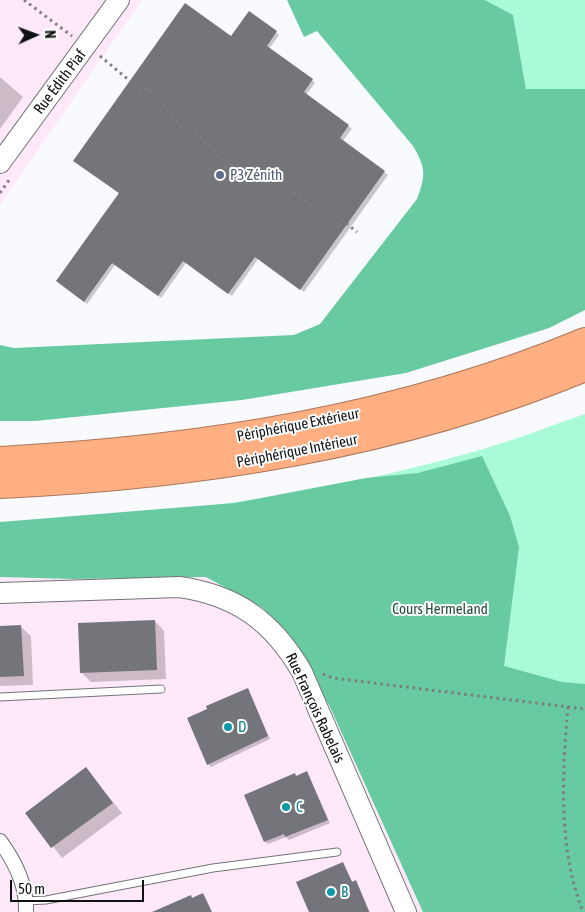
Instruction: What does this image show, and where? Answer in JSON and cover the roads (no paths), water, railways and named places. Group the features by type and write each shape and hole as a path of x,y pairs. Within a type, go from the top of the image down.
{"highway":[{"name":"Périphérique Extérieur","path":"0,460 160,448 308,425 458,386 585,341"},
{"name":"Périphérique Intérieur","path":"0,485 62,482 204,468 317,449 396,430 490,402 585,368"},
{"path":"0,500 44,498 62,482"}],"street":[{"name":"Rue Édith Piaf","path":"0,164 119,0"},
{"name":"Rue François Rabelais","path":"0,593 179,587 196,589 230,600 262,621 290,651 302,672 406,912"},
{"path":"0,841 16,865 26,907"}],"lane":[{"path":"0,697 161,689"},
{"path":"26,907 46,900 213,868 337,852"}],"place":[{"name":"P3 Zénith","path":"220,175"},
{"name":"D","path":"228,727"},
{"name":"C","path":"286,807"},
{"name":"B","path":"331,892"}],"park label":[{"name":"Cours Hermeland","path":"440,609"}]}
